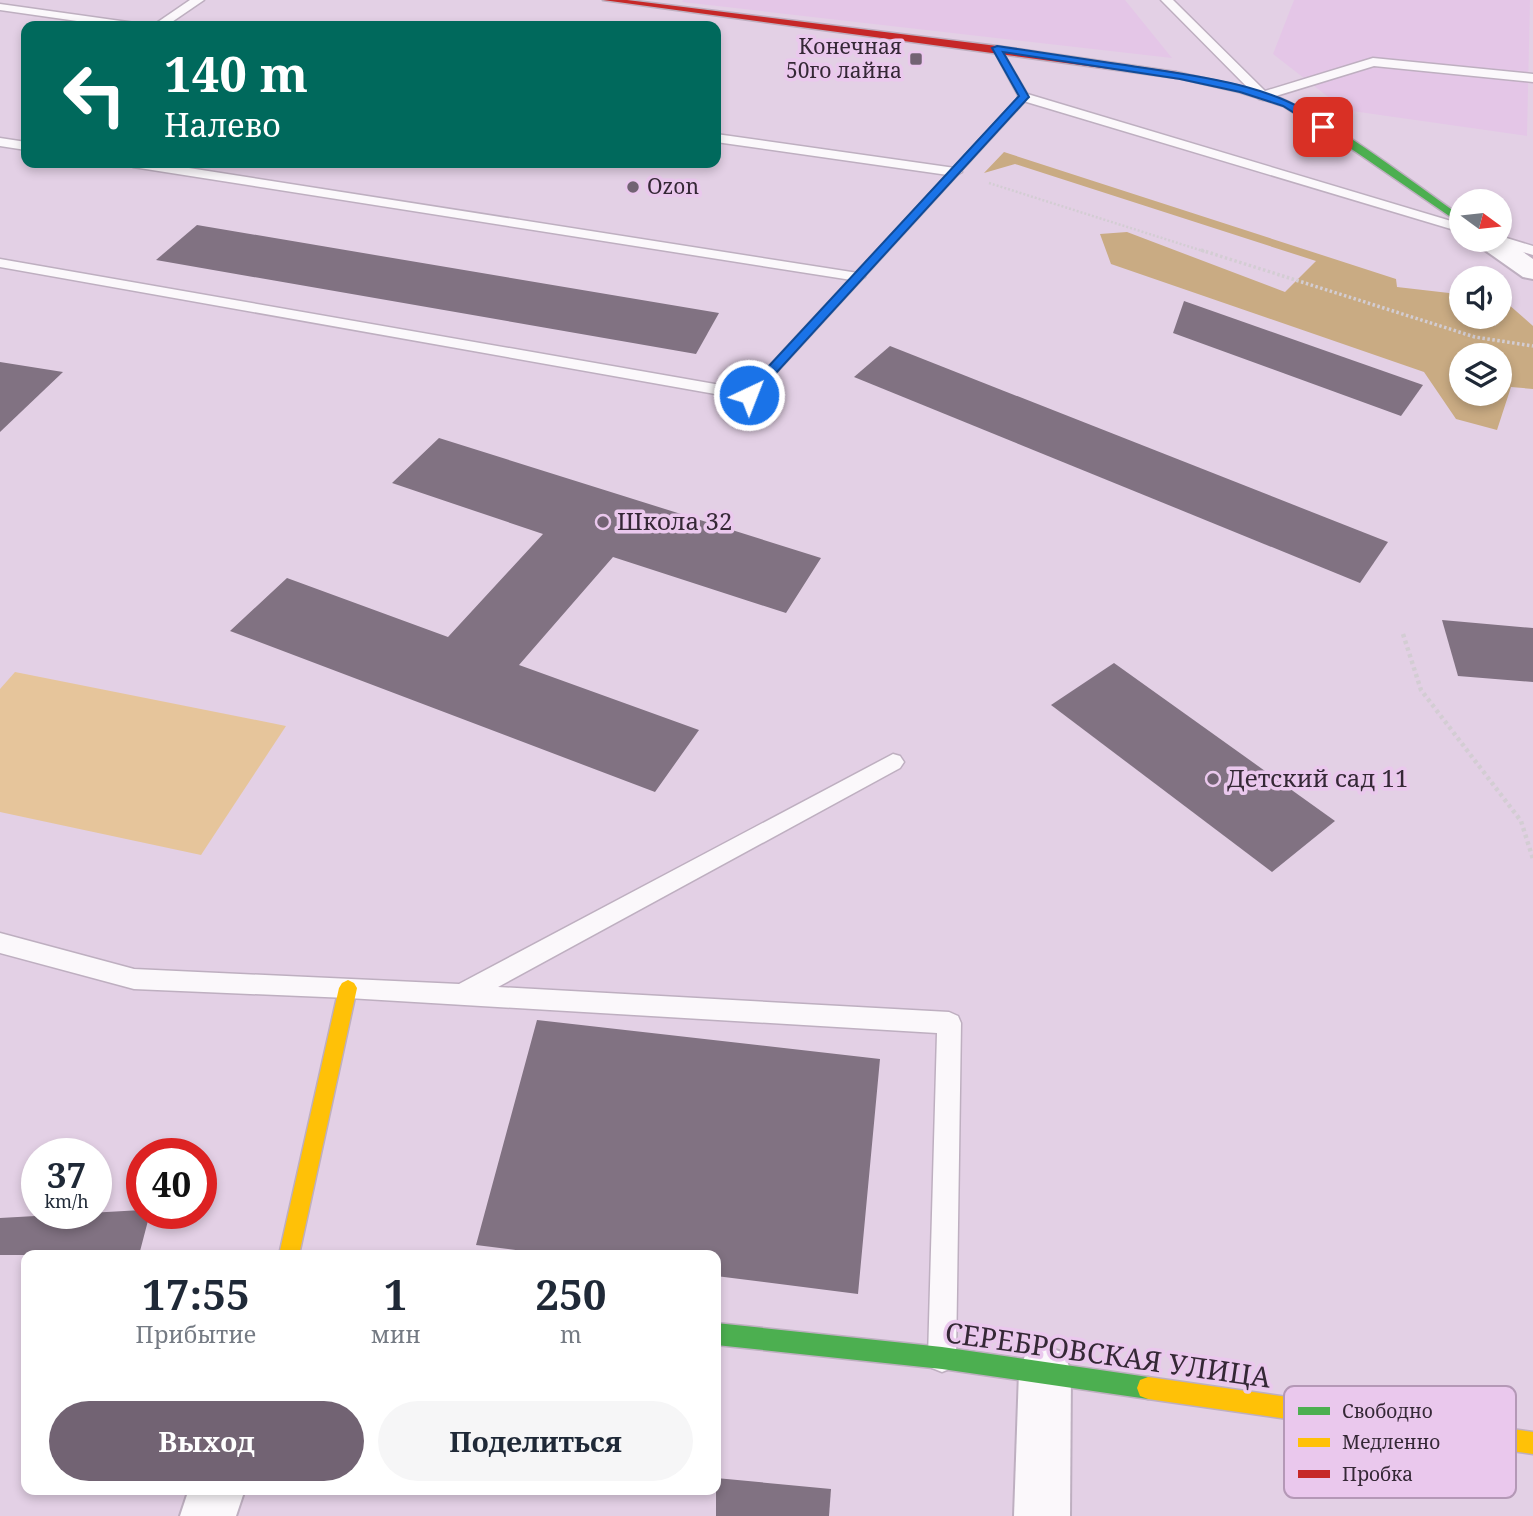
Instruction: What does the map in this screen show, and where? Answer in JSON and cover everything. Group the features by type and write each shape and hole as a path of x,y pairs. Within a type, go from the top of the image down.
{"street":[{"path":"607,0 675,4 997,48 1180,76 1263,96 1286,104 1360,150 1449,213"},
{"path":"749,395 1024,97 997,48"},
{"path":"1505,252 1533,271"},
{"path":"290,1250 348,988"},
{"name":"СЕРЕБРОВСКАЯ УЛИЦА","path":"721,1335 943,1358 1284,1407"},
{"path":"1042,1516 1045,1372"},
{"path":"208,1516 215,1495"}],"lane":[{"path":"166,21 198,0"},
{"path":"1167,0 1263,96 1373,62 1533,78"},
{"path":"0,7 99,21"},
{"path":"1024,97 1449,225"},
{"path":"721,139 955,172"},
{"path":"0,142 21,145"},
{"path":"165,168 858,277"},
{"path":"1512,245 1533,251"},
{"path":"0,263 749,395"},
{"path":"461,995 893,762"},
{"path":"0,943 134,979 348,988 949,1023 943,1358"}],"path":[{"path":"955,172 1475,337 1533,346"},
{"path":"1403,634 1421,690 1521,821 1533,859"}],"shaded area":[{"path":"1125,0 1172,58 682,2"},
{"path":"1294,0 1530,0 1527,136 1345,110 1273,54"},
{"path":"1004,152 1396,279 1397,287 1449,293 1449,329 1512,329 1512,308 1533,326 1533,389 1512,387 1512,343 1449,343 1449,406 1505,406 1497,430 1456,419 1424,372 1111,264 1100,234 1127,232 1285,292 1316,261 1015,164 984,173"},
{"path":"15,672 286,726 201,855 0,812 0,689"}],"building":[{"path":"197,225 719,313 696,354 156,260"},
{"path":"1184,301 1423,385 1401,416 1173,333"},
{"path":"890,346 1388,542 1360,583 854,377"},
{"path":"0,362 63,372 0,432"},
{"path":"439,438 821,558 786,613 613,557 519,665 699,730 655,792 230,631 287,578 448,637 543,534 392,483"},
{"path":"1442,620 1533,628 1533,682 1458,676"},
{"path":"1114,663 1335,821 1272,872 1051,705"},
{"path":"537,1020 880,1059 858,1294 721,1277 721,1250 515,1250 476,1245"},
{"path":"126,1211 126,1229 146,1229 140,1250 21,1250 21,1255 0,1255 0,1218 21,1217 21,1229 112,1229 112,1212"},
{"path":"721,1478 831,1489 829,1516 716,1516 716,1495 721,1495"}],"traffic: fast":[{"path":"749,395 1024,97 997,49"},
{"path":"1176,75 1242,90 1286,104 1360,150 1449,213"},
{"path":"721,1335 942,1358 1148,1388"}],"traffic: slow":[{"path":"290,1250 348,988"},
{"path":"1148,1388 1284,1407"},
{"path":"1516,1441 1533,1443"}],"traffic: jam":[{"path":"607,0 997,49 1176,75"}],"place":[{"name":"Конечная 50го лайна","path":"916,59"},
{"name":"Ozon","path":"633,187"},
{"name":"Школа 32","path":"603,522"},
{"name":"Детский сад 11","path":"1213,779"}],"route":[{"path":"749,395 1024,97 997,48 1180,76 1242,90 1286,104 1323,127"}]}
